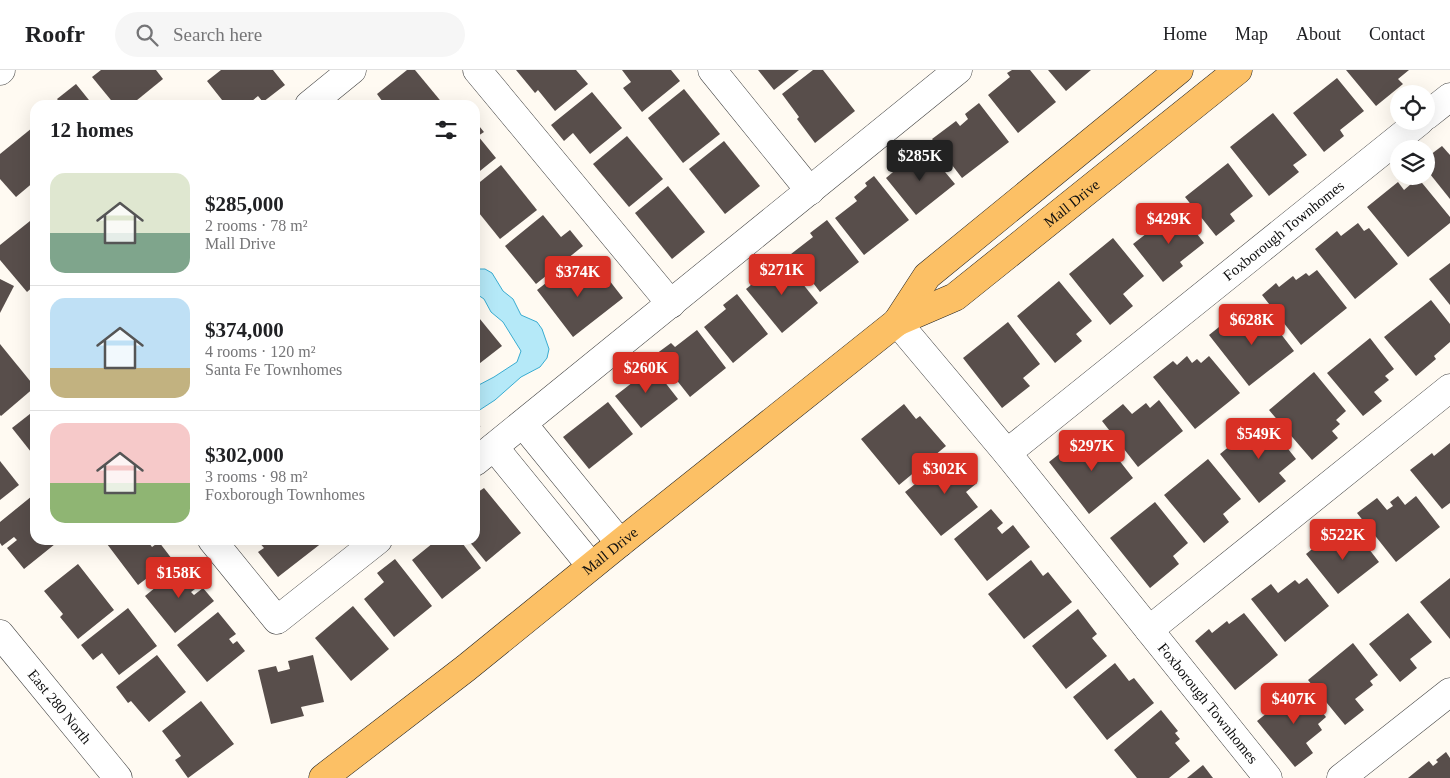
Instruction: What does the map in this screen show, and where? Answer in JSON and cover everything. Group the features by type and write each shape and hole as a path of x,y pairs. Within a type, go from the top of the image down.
{"main road":[{"name":"Mall Drive","path":"897,322 927,276 1179,70"},
{"name":"Mall Drive","path":"323,778 466,668 897,322 955,296 1238,70"}],"street":[{"path":"315,100 352,70"},
{"path":"477,70 670,304"},
{"path":"712,70 810,191"},
{"path":"591,566 484,455 958,70"},
{"path":"1435,109 1450,97"},
{"name":"Foxborough Townhomes","path":"1007,453 1409,130"},
{"name":"Foxborough Townhomes","path":"897,322 1007,453 1268,778"},
{"name":"Foxborough Townhomes","path":"1149,630 1450,388"},
{"path":"523,424 620,543"},
{"path":"216,545 277,620 372,545"},
{"name":"East 280 North","path":"0,634 118,778"},
{"path":"1342,778 1450,692"}],"water":[{"path":"480,269 485,269 492,273 503,291 513,299 521,315 537,322 542,329 549,349 547,358 540,367 521,377 495,400 480,410 480,384 517,362 521,351 503,322 491,312 484,299 480,296"}],"building":[{"path":"101,70 156,70 163,79 137,100 111,100 92,77"},
{"path":"221,70 273,70 285,85 266,100 261,100 258,96 253,100 222,100 207,81"},
{"path":"407,70 415,70 440,100 381,100 377,94"},
{"path":"516,70 576,70 588,84 555,111 538,90 535,93"},
{"path":"622,70 671,70 680,81 642,112 623,88 631,82"},
{"path":"758,70 799,70 774,90"},
{"path":"813,70 823,70 855,111 815,143 797,119 799,117 782,94"},
{"path":"1012,70 1030,70 1056,102 1018,133 988,95 1010,77 1007,73"},
{"path":"1048,70 1091,70 1066,91"},
{"path":"1346,70 1409,70 1398,79 1403,84 1390,85 1390,95 1376,106"},
{"path":"1337,78 1364,111 1340,130 1344,136 1324,152 1293,113"},
{"path":"76,84 89,100 58,100"},
{"path":"684,89 720,134 683,163 648,118"},
{"path":"592,92 622,128 590,154 573,133 564,141 551,125"},
{"path":"979,103 1009,142 962,178 932,139 956,121 960,126 968,119 965,114"},
{"path":"1273,113 1307,155 1293,165 1299,172 1269,196 1230,147"},
{"path":"30,130 30,185 16,197 0,179 0,154"},
{"path":"627,136 663,179 629,207 593,164"},
{"path":"480,138 496,158 480,171"},
{"path":"724,141 760,186 725,214 689,169"},
{"path":"1442,146 1450,155 1450,199 1435,180 1435,151"},
{"path":"926,149 955,184 916,215 886,178 906,161 908,164"},
{"path":"1228,163 1253,196 1230,214 1235,221 1216,236 1185,197"},
{"path":"501,165 537,210 500,239 480,214 480,182"},
{"path":"874,176 909,220 864,255 835,218 857,201 854,197 867,186 865,183"},
{"path":"1394,185 1400,185 1404,190 1410,185 1424,185 1450,217 1450,223 1408,257 1367,207"},
{"path":"668,186 705,232 672,259 635,213"},
{"path":"1178,209 1204,243 1180,262 1183,266 1163,282 1133,244"},
{"path":"543,215 561,237 570,230 583,246 536,284 505,246"},
{"path":"827,220 859,262 820,292 791,254 813,237 810,233"},
{"path":"30,221 30,289 27,292 0,260 0,245"},
{"path":"1358,223 1364,231 1369,228 1398,264 1355,299 1315,249 1337,231 1341,236"},
{"path":"1113,238 1144,276 1123,294 1133,306 1110,325 1069,274"},
{"path":"783,259 818,303 782,333 746,289"},
{"path":"574,261 592,284 599,278 604,284 609,280 623,298 573,337 537,290"},
{"path":"1450,263 1450,305 1429,279"},
{"path":"1317,270 1347,308 1301,345 1262,295 1276,283 1279,287 1293,276 1296,280 1306,273 1309,276"},
{"path":"0,279 14,286 0,313"},
{"path":"1059,281 1092,321 1076,334 1082,341 1055,363 1017,316"},
{"path":"737,294 768,334 733,363 704,327 726,309 723,305"},
{"path":"1431,300 1450,324 1450,342 1434,356 1436,359 1416,376 1384,337"},
{"path":"1264,312 1294,351 1249,386 1209,335 1224,323 1227,327 1239,318 1242,322 1251,315 1254,320"},
{"path":"480,319 502,346 480,363"},
{"path":"1008,322 1040,364 1023,378 1030,386 1002,408 963,358"},
{"path":"697,330 726,368 690,397 656,354 671,343 675,347"},
{"path":"1370,338 1394,369 1385,376 1389,380 1374,392 1382,401 1363,416 1327,373"},
{"path":"0,344 30,381 30,391 0,415"},
{"path":"1187,356 1192,363 1197,359 1201,363 1209,356 1240,393 1195,429 1153,377 1173,361 1177,365"},
{"path":"646,358 678,399 641,428 615,396 637,379 630,370"},
{"path":"1314,372 1346,411 1336,420 1340,424 1332,431 1338,438 1312,460 1269,410"},
{"path":"1159,400 1183,431 1138,467 1102,421 1123,404 1132,414 1146,403 1150,408"},
{"path":"608,402 633,434 589,469 563,437"},
{"path":"904,404 916,419 920,416 946,446 899,485 861,439"},
{"path":"30,414 30,451 12,428"},
{"path":"1264,418 1296,459 1279,473 1286,481 1259,503 1220,454"},
{"path":"1097,432 1133,478 1089,514 1049,462 1063,451 1067,456"},
{"path":"1450,443 1450,503 1442,509 1410,470 1432,453 1434,456"},
{"path":"954,453 977,483 966,492 978,507 941,536 905,492"},
{"path":"1208,459 1241,499 1223,514 1229,522 1204,543 1164,495"},
{"path":"0,461 19,485 0,500"},
{"path":"484,488 521,533 486,562 472,545 480,545 480,491"},
{"path":"1398,496 1405,505 1416,496 1440,527 1396,562 1357,513 1377,498 1387,510 1393,506 1390,502"},
{"path":"30,498 30,545 54,545 24,569 7,548 17,540 14,537 2,546 0,543 0,522"},
{"path":"1155,502 1188,543 1173,556 1179,564 1150,588 1110,538"},
{"path":"991,509 1003,523 997,528 1002,534 1013,525 1030,547 987,581 954,539"},
{"path":"1355,531 1379,562 1338,594 1306,554 1326,538 1333,548"},
{"path":"108,545 150,545 152,547 161,545 172,559 138,585"},
{"path":"261,545 319,545 278,577 258,552 264,548"},
{"path":"431,545 464,545 481,568 442,599 412,560"},
{"path":"395,559 432,606 394,637 364,599 384,582 377,573"},
{"path":"1031,560 1043,576 1048,572 1072,602 1024,639 988,594"},
{"path":"78,564 114,610 78,639 60,617 63,614 44,591"},
{"path":"183,565 199,586 191,592 194,595 203,588 214,601 175,633 145,596"},
{"path":"1307,578 1329,606 1285,642 1251,599 1271,584 1278,593 1295,580 1299,584"},
{"path":"1450,578 1450,639 1420,602"},
{"path":"353,606 389,649 351,681 315,638"},
{"path":"128,608 157,646 119,675 102,653 93,660 81,645"},
{"path":"1078,609 1097,634 1092,638 1107,656 1066,689 1032,646"},
{"path":"218,612 236,634 229,639 233,644 237,641 245,651 207,682 177,645"},
{"path":"1244,613 1278,655 1235,690 1195,641 1209,629 1212,633 1227,621 1229,624"},
{"path":"1408,613 1432,642 1410,659 1417,668 1400,682 1369,644"},
{"path":"1353,643 1378,675 1370,681 1373,685 1355,699 1364,710 1345,725 1308,680"},
{"path":"157,655 186,692 149,722 131,701 128,703 116,687"},
{"path":"313,655 324,702 301,707 304,716 271,724 258,670 276,666 278,672 290,669 288,661"},
{"path":"1115,663 1129,681 1134,678 1154,703 1107,740 1073,697"},
{"path":"1301,686 1326,717 1318,724 1322,730 1306,743 1313,753 1295,767 1257,721"},
{"path":"201,701 234,744 188,778 175,760 181,756 162,731"},
{"path":"1161,710 1178,731 1175,733 1180,739 1175,743 1190,761 1169,778 1137,778 1114,750"},
{"path":"1446,752 1450,758 1450,778 1408,778 1429,761 1433,766 1438,762 1436,760"},
{"path":"1203,765 1213,778 1187,778"}]}
